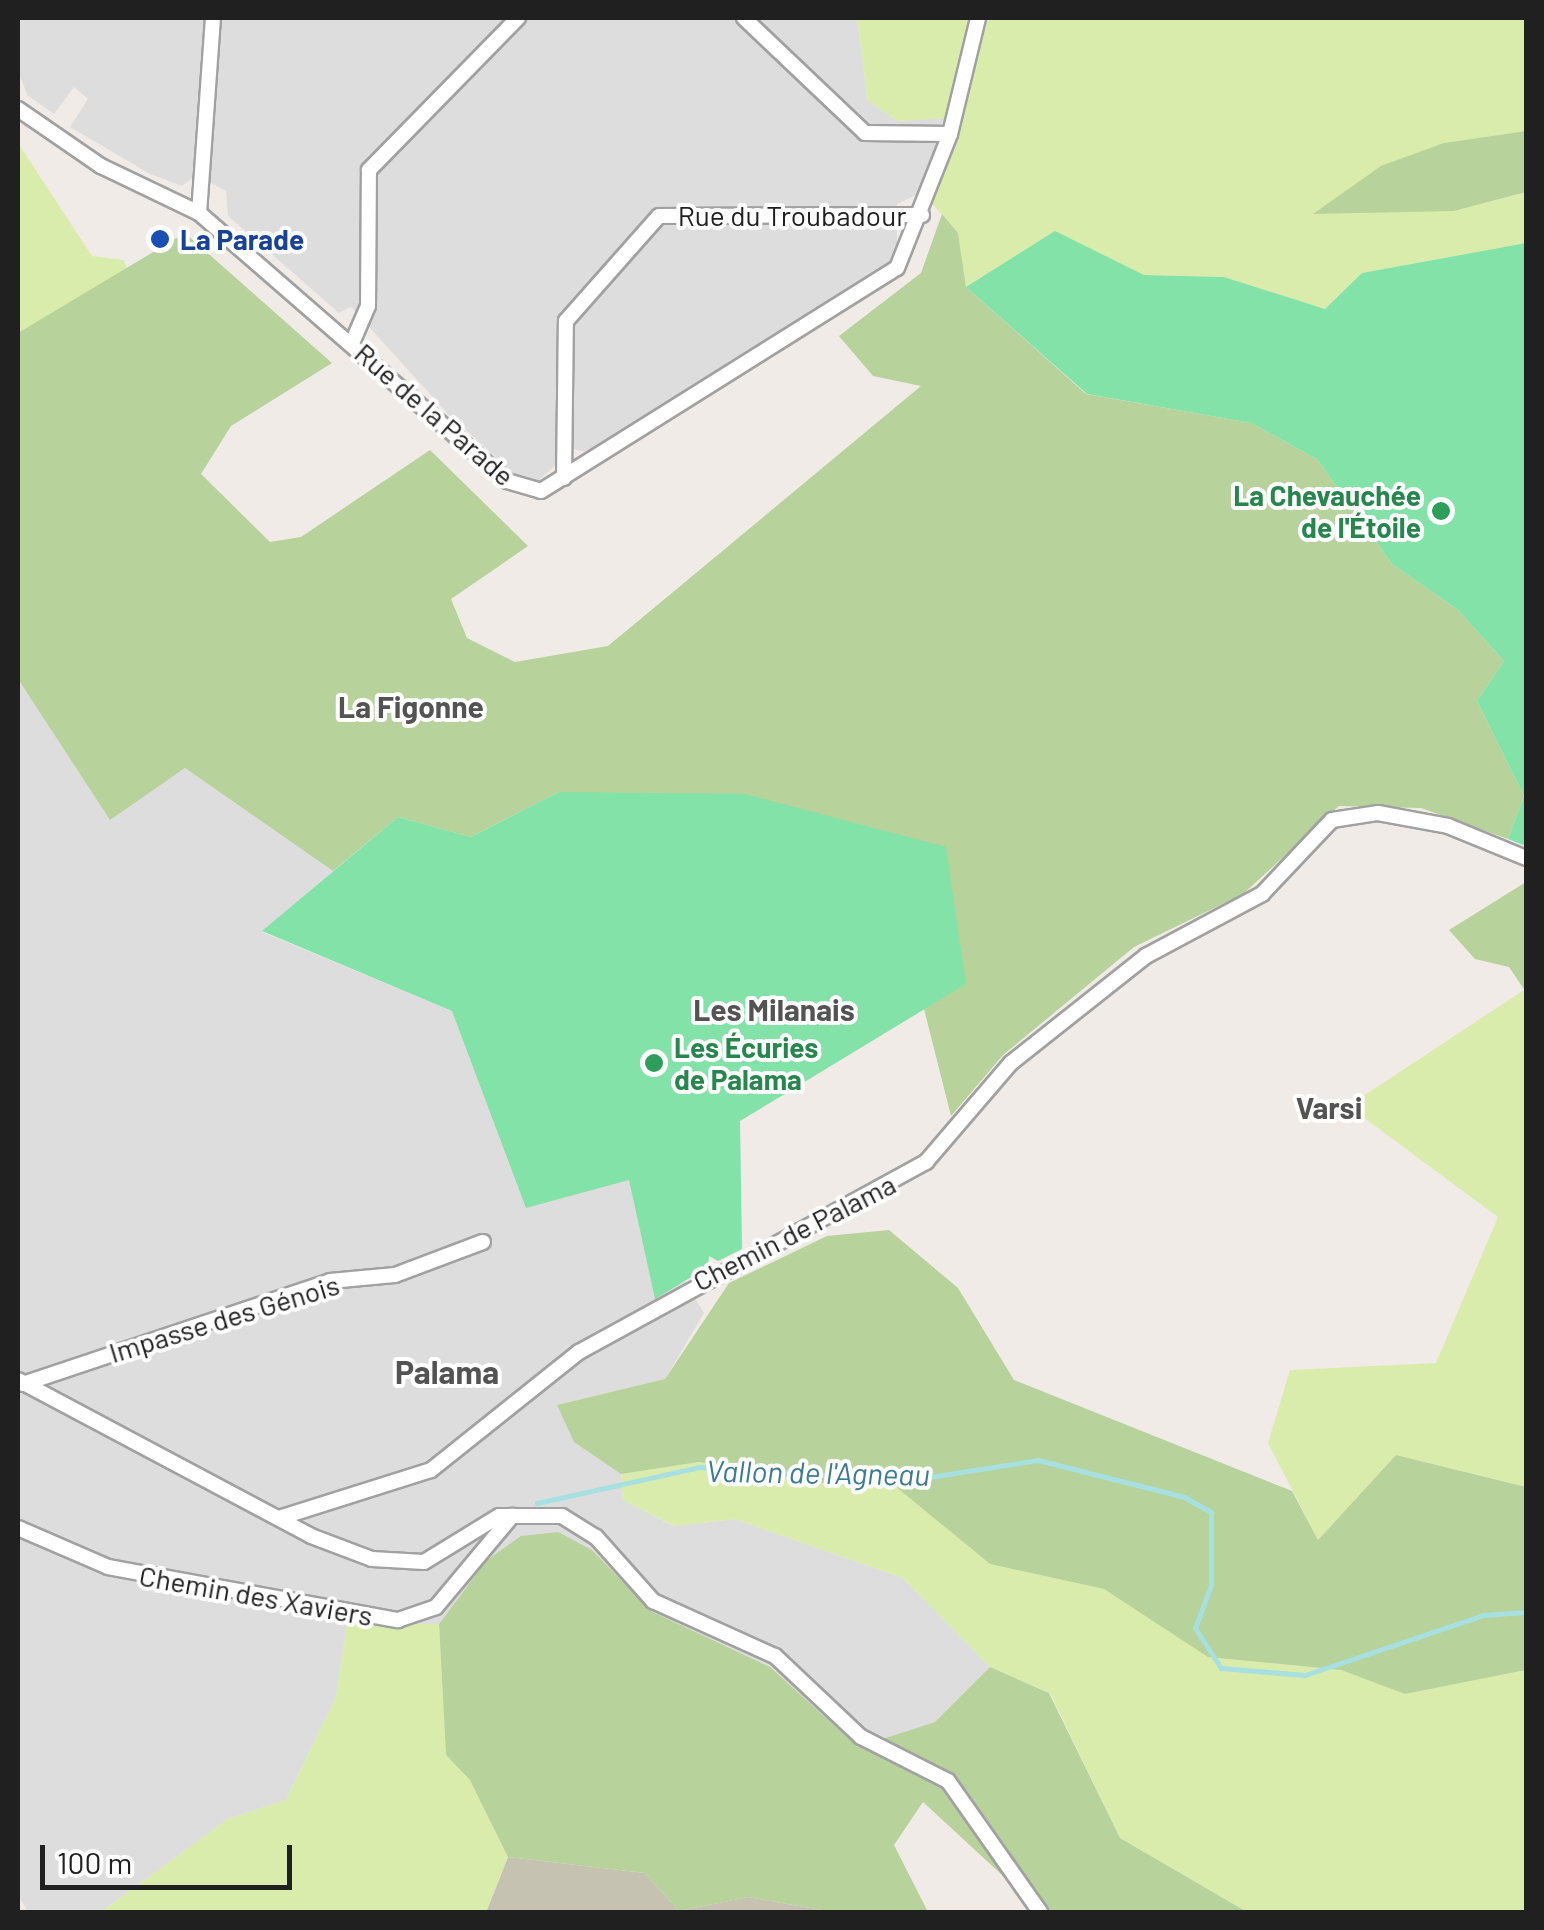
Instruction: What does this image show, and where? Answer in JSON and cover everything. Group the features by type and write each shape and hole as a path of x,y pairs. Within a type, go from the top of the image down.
{"street":[{"path":"199,213 213,18"},
{"path":"352,343 368,306 370,170 518,18"},
{"path":"744,18 865,134 950,134"},
{"name":"Rue de la Parade","path":"18,110 102,166 199,213 508,481 541,491 897,268 922,216 950,134 978,18"},
{"name":"Rue du Troubadour","path":"564,478 566,322 659,216 922,216"},
{"name":"Chemin de Palama","path":"279,1518 431,1470 578,1352 926,1162 1011,1063 1146,956 1262,894 1332,820 1418,820 1526,858"},
{"name":"Impasse des Génois","path":"20,1382 330,1281 394,1275 482,1242"},
{"path":"20,1382 342,1550 400,1564 424,1562 517,1512 585,1528 654,1601 775,1656 860,1737 948,1781 1040,1912"},
{"name":"Chemin des Xaviers","path":"18,1528 121,1570 398,1620 436,1607 517,1512"}],"shaded area":[{"path":"18,18 857,18 868,101 898,121 947,117 922,192 897,204 897,256 585,452 574,449 537,482 516,475 449,415 351,307 339,313 228,216 226,191 196,175 182,186 150,174 70,127 88,99 74,87 54,114 28,96 18,72"},
{"path":"18,679 109,818 185,768 333,871 262,932 452,1011 629,1179 655,1298 685,1281 704,1313 665,1379 557,1405 574,1441 621,1474 623,1500 674,1526 735,1519 903,1578 990,1667 935,1722 858,1748 770,1667 651,1611 592,1550 486,1561 439,1624 347,1624 336,1697 286,1800 228,1819 101,1912 28,1912 18,1895"},
{"path":"508,1857 645,1873 679,1911 748,1897 833,1912 486,1912"}],"green space":[{"path":"857,18 1526,18 1526,131 1444,143 1454,211 1526,192 1526,243 1362,273 1325,309 1224,277 1144,275 1055,232 966,287 958,233 922,192 947,118 898,121 868,101"},
{"path":"1526,131 1526,192 1454,211 1313,214 1381,166 1444,143"},
{"path":"18,143 92,256 124,260 127,270 18,333"},
{"path":"942,214 958,233 966,287 1086,394 1251,423 1317,459 1392,564 1458,610 1504,661 1477,701 1524,796 1508,839 1421,808 1339,806 1243,894 1134,947 1003,1055 951,1116 924,1009 966,983 559,792 471,837 398,817 333,871 185,768 110,820 18,679 18,333 185,233 332,363 231,426 201,474 270,542 301,537 430,450 528,546 451,599 467,638 515,662 608,646 921,386 873,376 839,336 921,273"},
{"name":"La Chevauchée de l'Étoile","path":"1055,231 1144,275 1224,277 1325,309 1362,273 1526,243 1526,846 1508,839 1524,796 1477,701 1504,661 1458,610 1392,564 1317,459 1251,423 1087,394 966,287"},
{"name":"Les Écuries de Palama","path":"559,792 745,794 946,847 966,984 740,1121 742,1249 718,1261 709,1256 708,1267 655,1299 629,1180 526,1208 452,1011 262,931 398,817 471,837"},
{"path":"1526,882 1526,992 1509,967 1475,959 1449,930"},
{"path":"1524,990 1526,1487 1396,1455 1318,1540 1268,1443 1290,1370 1436,1363 1498,1217 1348,1106"},
{"path":"889,1230 958,1288 1014,1380 1292,1491 1318,1540 1396,1455 1526,1487 1526,1670 1405,1694 1341,1670 1208,1657 1104,1589 990,1564 890,1482 828,1484 699,1462 621,1474 574,1442 557,1405 665,1379 729,1283 827,1236"},
{"path":"699,1462 828,1484 890,1482 990,1564 1104,1589 1209,1657 1341,1670 1405,1694 1526,1670 1526,1912 1247,1912 1120,1838 1050,1693 990,1667 903,1578 735,1519 675,1526 623,1500 621,1474"},
{"path":"558,1532 592,1550 651,1611 770,1667 858,1747 935,1722 990,1667 1049,1693 1120,1838 1247,1912 1042,1912 923,1802 894,1845 928,1912 833,1912 748,1897 679,1911 645,1873 508,1857 470,1780 446,1755 439,1624 486,1561 521,1536"},
{"path":"347,1624 439,1624 446,1755 475,1784 508,1857 486,1912 101,1912 228,1819 286,1800 336,1697"}],"waterway":[{"name":"Vallon de l'Agneau","path":"537,1503 699,1467 910,1480 1038,1460 1184,1497 1211,1512 1211,1585 1195,1628 1221,1668 1305,1675 1483,1615 1526,1612"}],"place":[{"name":"La Parade","path":"160,239"},
{"name":"La Chevauchée de l'Étoile","path":"1441,511"},
{"name":"Les Écuries de Palama","path":"654,1063"}],"district":[{"name":"La Figonne","path":"411,706"},
{"name":"Les Milanais","path":"774,1009"},
{"name":"Varsi","path":"1329,1107"},
{"name":"Palama","path":"447,1371"}]}
